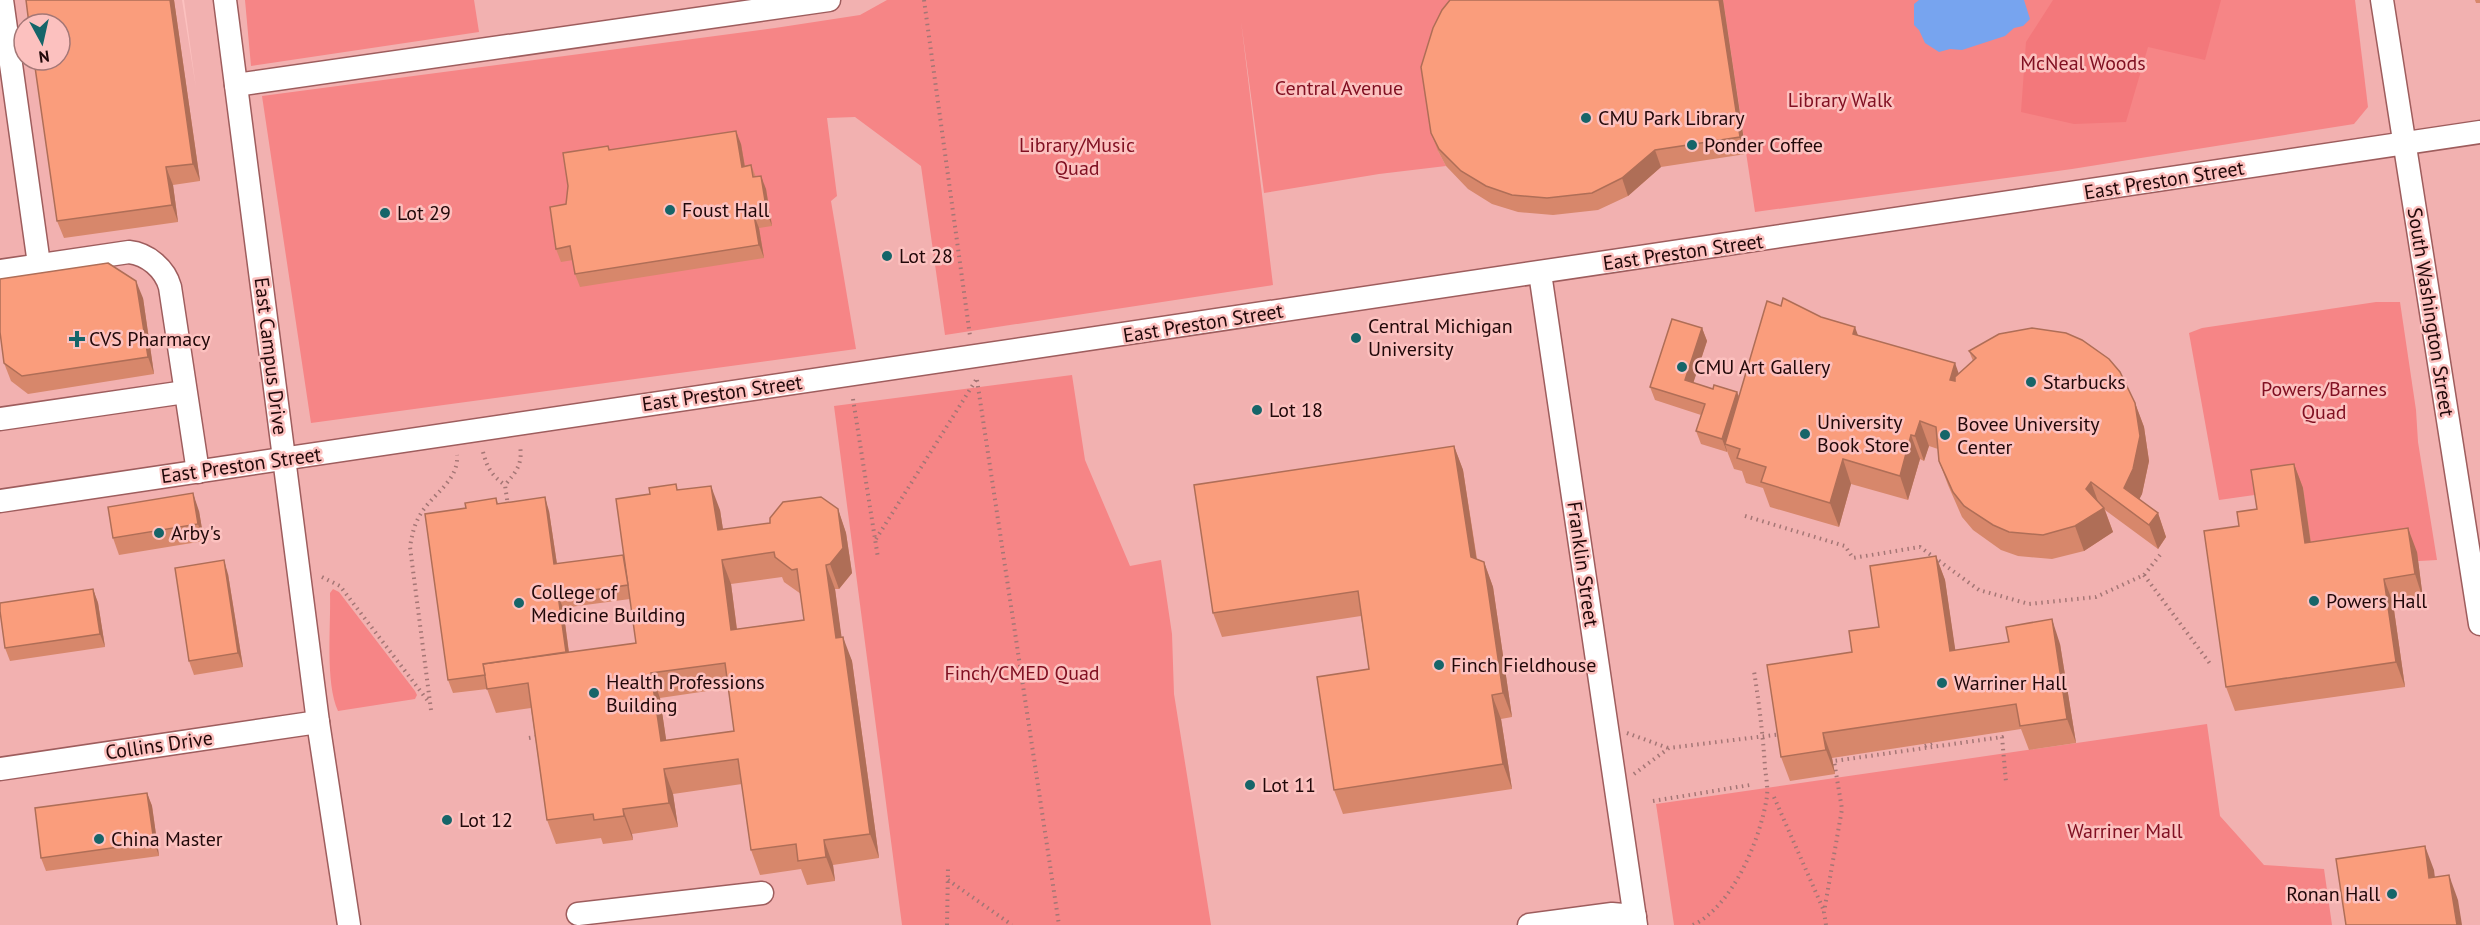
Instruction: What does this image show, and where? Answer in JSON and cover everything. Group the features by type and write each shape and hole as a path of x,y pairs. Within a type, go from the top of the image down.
{"street":[{"path":"2,0 39,264"},
{"name":"East Campus Drive","path":"225,0 318,722 350,925"},
{"path":"236,85 829,0"},
{"name":"South Washington Street","path":"2382,0 2480,624"},
{"name":"East Preston Street","path":"0,501 2480,132"},
{"path":"0,271 129,252 155,264 165,275 170,287 198,471"},
{"name":"Franklin Street","path":"1540,273 1635,920"},
{"path":"0,419 185,392"},
{"name":"Collins Drive","path":"0,768 318,722"},
{"path":"578,914 762,893"},
{"path":"1528,925 1612,914 1635,920"}],"path":[{"path":"924,0 970,336"},
{"path":"876,539 977,380 1059,925"},
{"path":"853,399 878,558"},
{"path":"509,516 505,485 519,468 522,458 520,446"},
{"path":"483,452 487,468 505,485"},
{"path":"431,710 410,547 413,530 421,514 454,474 458,465 457,455"},
{"path":"1746,516 1845,546 1853,558 1920,546 1978,590 2029,604 2096,597 2144,575 2160,555"},
{"path":"2144,575 2211,665"},
{"path":"322,577 340,586 429,702"},
{"path":"1693,925 1717,907 1738,877 1754,843 1767,795 1763,736 1754,671"},
{"path":"1615,790 1647,762 1669,748 1782,734"},
{"path":"529,738 541,736"},
{"path":"1824,912 1842,808 1834,761 2002,736 2006,782"},
{"path":"1919,749 1934,742"},
{"path":"1653,801 1750,785"},
{"path":"1774,797 1824,912 1826,925"},
{"path":"947,925 948,868"},
{"path":"948,880 1012,925"}],"shaded area":[{"name":"Central Michigan University","path":"0,0 182,0 196,88 184,0 2480,0 2480,925 0,925"}],"green space":[{"path":"245,0 474,0 479,32 251,66"},
{"path":"887,0 1469,0 1438,151 1446,166 1379,174 1264,193 1241,21 1273,285 945,335 921,166 855,117 827,118 837,196 831,201 856,349 311,423 262,96 860,15"},
{"name":"Library Walk","path":"1723,0 2355,0 2368,107 2354,124 2072,169 1755,212"},
{"name":"McNeal Woods","path":"2053,0 2221,0 2205,60 2148,47 2126,122 2074,124 2021,112 2026,42"},
{"name":"Powers/Barnes Quad","path":"2376,302 2400,302 2416,410 2418,442 2437,560 2314,567 2303,488 2219,500 2189,333 2202,328"},
{"name":"Finch/CMED Quad","path":"1072,375 1085,460 1130,566 1161,560 1172,634 1174,694 1211,925 902,925 834,406"},
{"path":"333,589 339,592 415,691 417,695 415,699 338,711 331,685 330,670 330,593"},
{"name":"Warriner Mall","path":"2207,724 2220,816 2264,865 2324,869 2332,925 1674,925 1656,804"}],"water":[{"path":"1919,0 2024,0 2030,19 2023,26 2014,28 2005,36 1962,50 1950,49 1939,52 1925,43 1914,25 1914,4"}],"building":[{"path":"26,0 170,0 193,164 166,167 172,205 57,221 36,72 72,72 72,12 28,12"},
{"name":"CMU Park Library","path":"1450,0 1719,0 1740,137 1655,150 1622,178 1592,193 1547,198 1512,195 1486,186 1461,171 1439,149 1431,133 1421,67 1433,28"},
{"name":"Foust Hall","path":"736,131 742,167 751,165 753,177 761,176 767,213 754,215 759,245 575,274 570,246 556,249 550,207 566,204 568,186 563,153 608,146 609,150"},
{"name":"CVS Pharmacy","path":"108,263 136,281 148,357 22,376 4,363 0,332 0,279"},
{"name":"Bovee University Center","path":"1783,298 1821,317 1855,327 1853,334 1955,363 1950,380 1955,381 1955,377 1976,358 1969,351 1999,334 2032,328 2066,333 2082,340 2109,359 2120,372 2135,403 2140,436 2133,469 2124,488 2158,513 2149,525 2091,482 2086,489 2104,508 2075,526 2043,535 2009,532 1993,525 1964,506 1953,492 1939,461 1936,427 1920,421 1915,436 1911,435 1900,476 1843,459 1830,503 1761,482 1766,467 1737,458 1740,449 1725,444 1767,301 1781,306"},
{"name":"CMU Art Gallery","path":"1672,319 1702,328 1685,380 1713,389 1714,385 1737,392 1722,439 1696,431 1705,404 1650,387"},
{"name":"Finch Fieldhouse","path":"1454,446 1471,557 1484,562 1503,693 1492,695 1503,764 1334,790 1317,677 1369,669 1358,591 1213,613 1194,485"},
{"name":"Powers Hall","path":"2294,464 2305,543 2408,528 2415,574 2384,579 2396,662 2226,687 2204,531 2239,526 2237,512 2257,509 2251,470"},
{"name":"Health Professions Building","path":"676,484 677,490 711,486 718,530 770,523 770,518 783,502 821,497 838,509 843,548 830,564 826,565 836,638 843,637 870,834 824,840 826,857 798,861 796,844 751,850 738,759 664,769 669,803 623,809 624,816 594,820 593,814 547,820 528,683 487,689 483,664 636,643 616,499 650,494 649,488","holes":["774,552 775,557 792,570 797,569 804,620 731,630 722,560","725,663 734,731 661,741 651,673"]},
{"path":"193,493 198,524 113,538 108,507"},
{"name":"College of Medicine Building","path":"545,497 554,564 623,555 628,585 558,595 566,652 483,664 485,675 448,680 425,514 466,508 465,503 496,498 497,504"},
{"name":"Warriner Hall","path":"1936,556 1950,651 2009,642 2006,627 2052,619 2067,719 2020,726 2016,704 1823,733 1826,750 1781,757 1767,665 1852,652 1849,631 1879,627 1870,566"},
{"path":"224,560 238,653 189,661 175,568"},
{"path":"93,589 100,634 5,648 0,603"},
{"name":"China Master","path":"147,793 154,842 41,858 35,808"},
{"name":"Ronan Hall","path":"2425,846 2429,878 2449,875 2457,925 2346,925 2336,859"}],"place":[{"name":"CMU Park Library","path":"1586,118"},
{"name":"Ponder Coffee","path":"1692,145"},
{"name":"Foust Hall","path":"670,210"},
{"name":"Lot 29","path":"385,213"},
{"name":"Lot 28","path":"887,256"},
{"name":"Central Michigan University","path":"1356,338"},
{"name":"CVS Pharmacy","path":"77,339"},
{"name":"CMU Art Gallery","path":"1682,367"},
{"name":"Starbucks","path":"2031,382"},
{"name":"Lot 18","path":"1257,410"},
{"name":"University Book Store","path":"1805,434"},
{"name":"Bovee University Center","path":"1945,435"},
{"name":"Arby's","path":"159,533"},
{"name":"Powers Hall","path":"2314,601"},
{"name":"College of Medicine Building","path":"519,603"},
{"name":"Finch Fieldhouse","path":"1439,665"},
{"name":"Warriner Hall","path":"1942,683"},
{"name":"Health Professions Building","path":"594,693"},
{"name":"Lot 11","path":"1250,785"},
{"name":"Lot 12","path":"447,820"},
{"name":"China Master","path":"99,839"},
{"name":"Ronan Hall","path":"2392,894"}],"park label":[{"name":"Central Avenue","path":"1339,88"},
{"name":"Library/Music Quad","path":"1077,156"}]}
